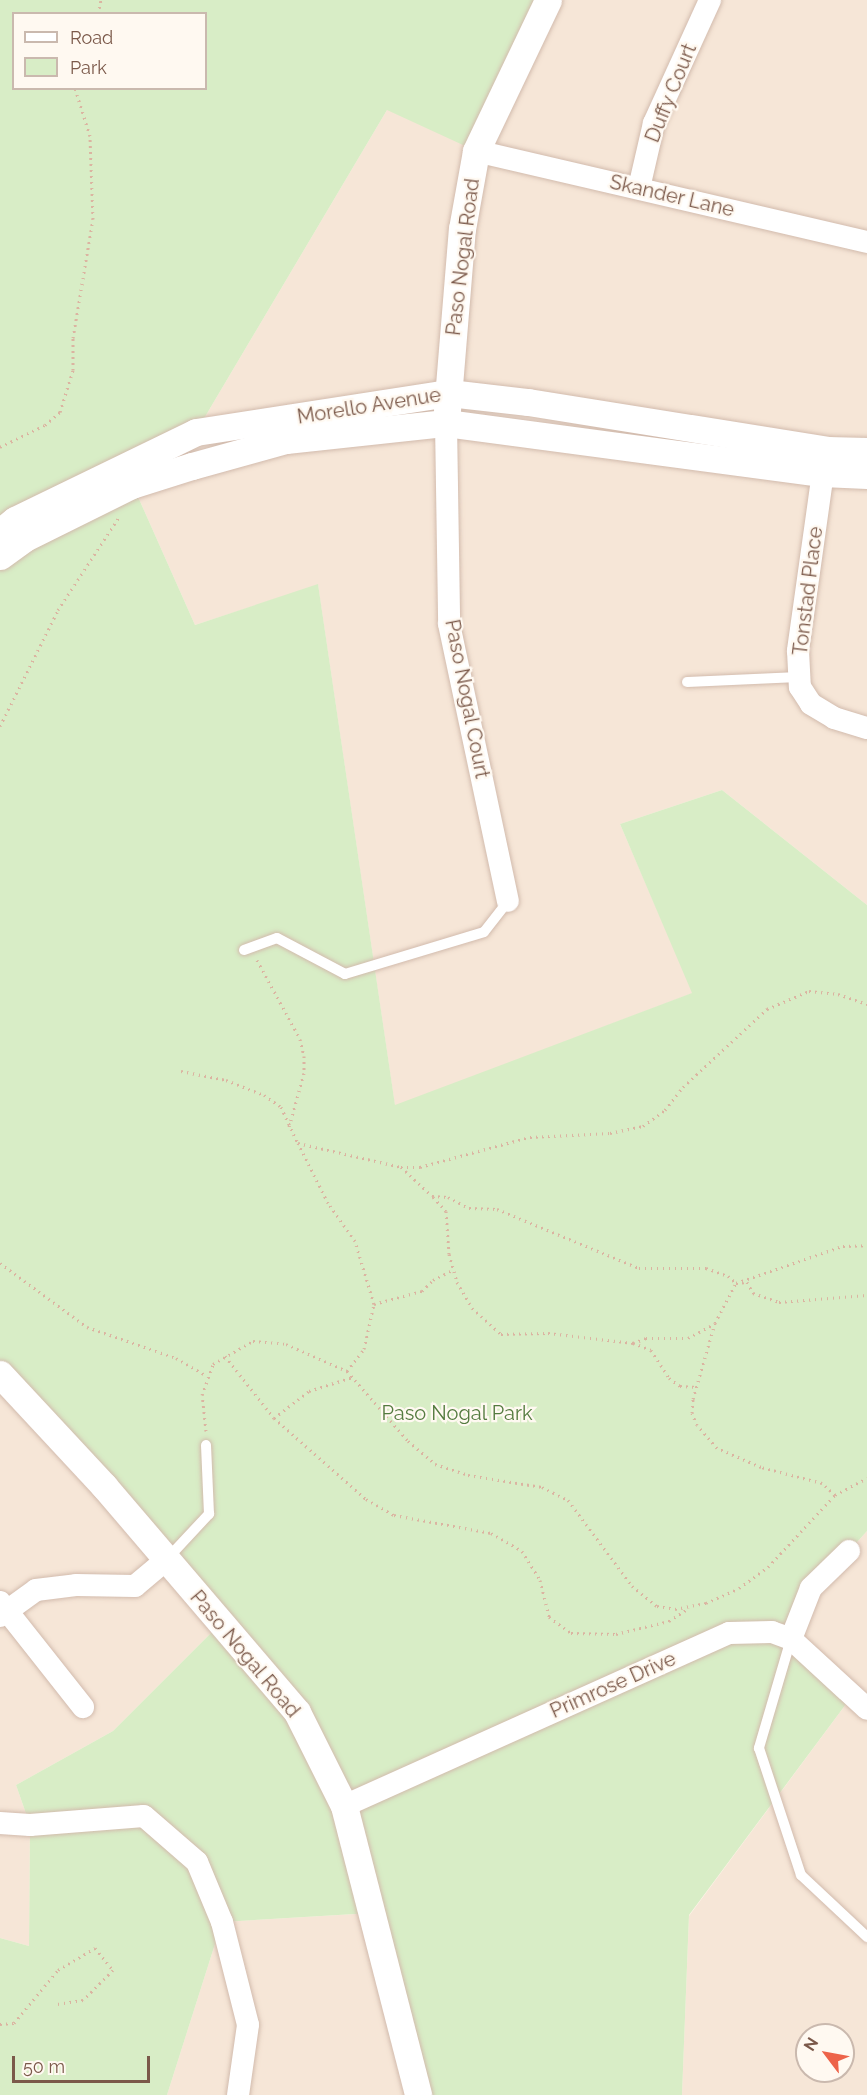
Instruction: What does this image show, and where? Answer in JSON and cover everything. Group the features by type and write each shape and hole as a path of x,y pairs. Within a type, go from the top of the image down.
{"street":[{"name":"Paso Nogal Road","path":"446,423 462,230 476,151 548,0"},
{"name":"Duffy Court","path":"639,188 654,123 710,0"},
{"name":"Skander Lane","path":"476,151 867,242"},
{"name":"Morello Avenue","path":"0,532 15,520 196,432 449,393 528,402 824,462 867,475"},
{"name":"Morello Avenue","path":"0,556 23,539 132,485 286,440 446,423 824,462 867,452"},
{"name":"Paso Nogal Court","path":"446,423 449,624 508,902"},
{"name":"Tonstad Place","path":"824,462 798,651 800,687 811,704 834,718 867,728"},
{"name":"Paso Nogal Road","path":"0,1374 104,1486 165,1561 297,1712 344,1806 418,2095"},
{"path":"791,1639 811,1588 849,1551"},
{"path":"83,1707 2,1609 36,1590 76,1585 135,1586 165,1561"},
{"name":"Primrose Drive","path":"344,1806 729,1633 772,1632 791,1639 867,1709"},
{"path":"0,1822 30,1825 144,1816 197,1862 222,1922 248,2025 238,2095"}],"lane":[{"path":"687,682 799,677"},
{"path":"248,949 277,938 345,974 484,932 508,902"},
{"path":"165,1561 209,1514 206,1444"},
{"path":"791,1639 759,1748 801,1875 867,1937"}],"path":[{"path":"0,447 45,425 60,412 73,370 73,338 93,219 90,136 76,90"},
{"path":"0,726 58,610 116,522 132,485"},
{"path":"248,949 300,1039 304,1056 304,1073 289,1127"},
{"path":"298,1143 401,1167 420,1167 530,1137 610,1133 643,1126 665,1110 694,1076 767,1009 809,991 838,994 867,1004"},
{"path":"182,1071 226,1080 264,1095 281,1107 328,1203 355,1241 374,1304 364,1349 347,1371"},
{"path":"401,1167 446,1211 453,1270 472,1308 501,1334 548,1333 633,1343 651,1350 669,1378 680,1386 697,1387"},
{"path":"432,1196 448,1197 469,1208 497,1209 639,1268 706,1268 729,1276 736,1283"},
{"path":"835,1494 822,1483 761,1467 717,1448 706,1438 692,1413 715,1323 736,1283 843,1246 867,1245"},
{"path":"0,1263 87,1327 176,1358 206,1375"},
{"path":"374,1304 422,1291 433,1280 453,1270"},
{"path":"736,1283 747,1282 753,1293 779,1302 867,1295"},
{"path":"633,1343 646,1338 688,1338 715,1323"},
{"path":"206,1444 202,1395 206,1375 224,1355 253,1341 270,1340 347,1371 408,1441 435,1464 468,1475 542,1487 568,1500 644,1597 657,1606 691,1607"},
{"path":"224,1355 274,1418 380,1508 408,1519 475,1529 507,1540 532,1565 543,1588 549,1617 572,1633 616,1634 669,1621 691,1607 723,1597 754,1578 835,1494 867,1478"},
{"path":"274,1418 309,1390 353,1377"},
{"path":"0,2024 14,2023 58,1970 95,1948 113,1970 82,2000 57,2004"}],"shaded area":[{"path":"548,0 867,0 867,451 449,393 196,432 387,110"},
{"path":"446,423 867,475 867,905 722,790 620,824 693,993 395,1106 318,585 195,625 135,490 192,466"},
{"path":"0,1374 222,1622 113,1731 16,1785 30,1825 29,1946 0,1938"},
{"path":"867,1531 867,2095 682,2095 689,1916 852,1696 791,1639 849,1551"},
{"path":"373,1913 418,2095 167,2095 222,1922"}],"green space":[{"path":"0,0 548,0 476,151 387,110 196,432 0,532"},
{"name":"Paso Nogal Park","path":"135,490 195,625 318,584 395,1105 692,993 620,824 722,790 867,905 867,1531 849,1551 791,1638 852,1696 689,1915 682,2095 418,2095 372,1913 222,1922 167,2095 0,2095 0,1938 29,1946 30,1825 16,1785 113,1731 222,1622 0,1374 0,556"}]}
